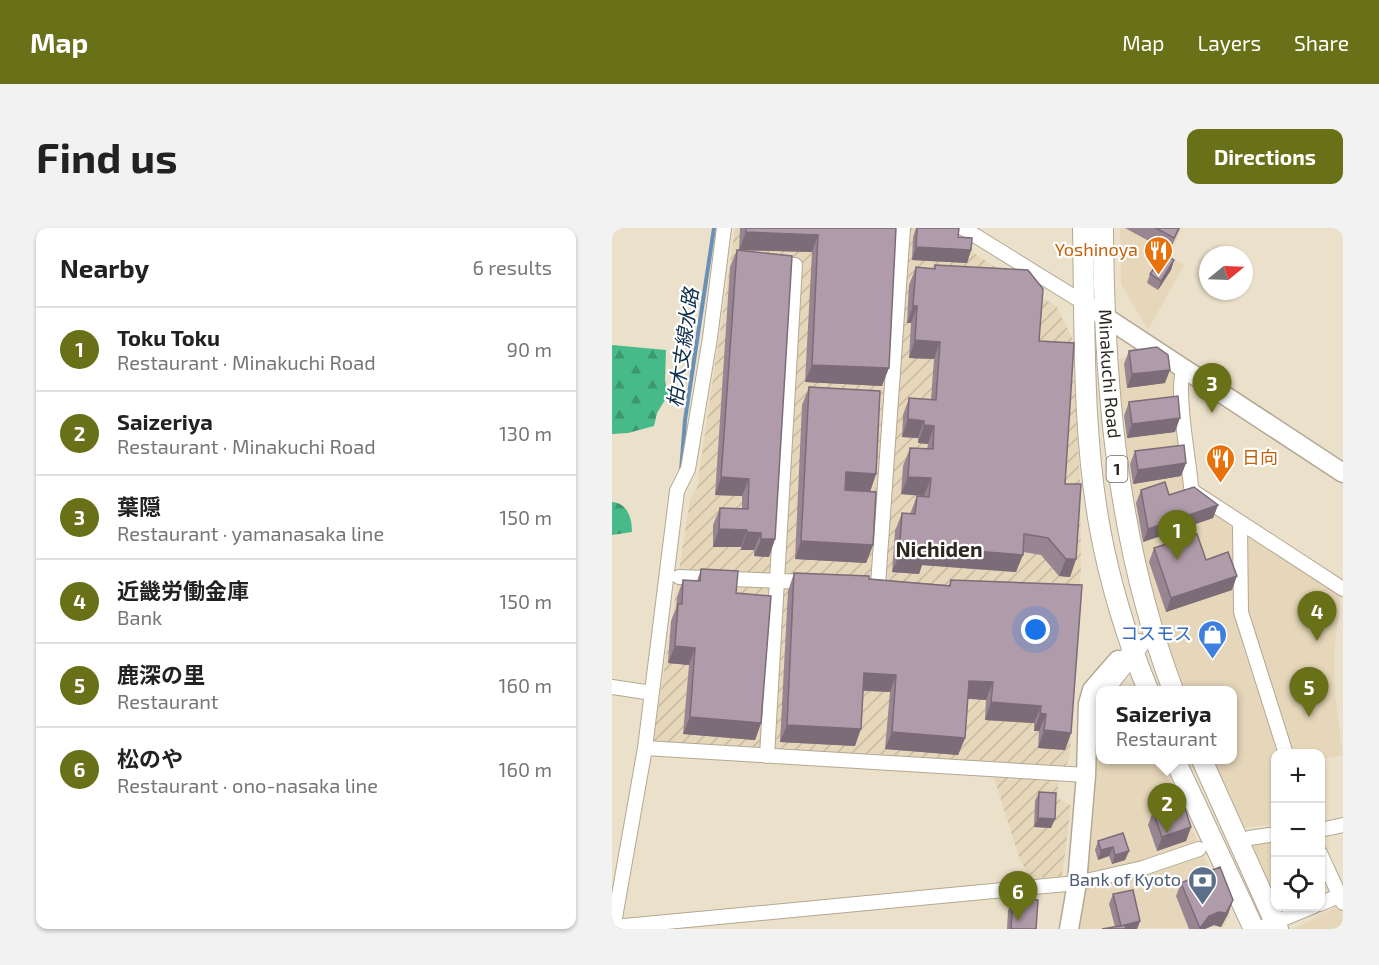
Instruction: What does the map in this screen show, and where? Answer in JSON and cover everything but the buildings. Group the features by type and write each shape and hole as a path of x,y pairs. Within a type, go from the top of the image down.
{"highway":[{"name":"Minakuchi Road","path":"1083,228 1084,303 1094,486 1100,530 1131,644 1147,686"},
{"name":"Minakuchi Road","path":"1103,228 1104,315 1120,494 1149,620 1172,686"},
{"path":"1106,686 1131,644 1144,638 1145,629 1120,530 1117,501 1120,494"},
{"path":"1094,728 1096,701"},
{"path":"1204,764 1267,927"},
{"path":"1176,765 1267,927"}],"main road":[{"path":"1084,303 1343,472"},
{"path":"1069,929 1077,883 1086,775 1094,728 1088,704 1092,690 1131,644"}],"street":[{"path":"724,228 726,258 688,469 677,491 645,748 614,928 1077,883 1143,868 1199,849"},
{"path":"878,585 903,228"},
{"path":"963,228 1084,303"},
{"path":"763,262 795,265 767,756"},
{"path":"1184,367 1181,374 1191,487 1198,496 1240,525 1343,589"},
{"path":"1240,525 1241,612 1285,749"},
{"path":"679,577 822,582"},
{"path":"612,687 651,693"},
{"path":"645,748 1086,775"},
{"path":"1325,829 1343,825"},
{"path":"1249,838 1271,835"},
{"path":"1322,857 1342,898 1325,903"},
{"path":"1267,927 1303,911"}],"shaded area":[{"path":"735,228 935,228 1056,306 1072,338 1080,481 1081,564 1070,756 1058,784 1058,798 1071,806 1062,876 1038,878 1029,875 1020,860 990,765 653,742 690,499 697,488"},
{"path":"1120,228 1182,228 1170,256 1184,265 1148,330 1121,284"},
{"path":"1139,354 1174,371 1186,489 1234,526 1236,615 1244,650 1278,749 1271,749 1271,825 1244,828 1214,764 1237,764 1237,686 1184,686 1147,585 1129,498 1118,375 1119,359"},
{"path":"1250,535 1341,594 1334,653 1335,694 1343,755 1325,758 1325,749 1290,749 1249,624 1244,586 1245,537"},
{"path":"1096,733 1096,764 1164,764 1230,916 1224,927 1079,929 1086,887 1093,738"},
{"path":"1271,840 1271,892 1251,843"},
{"path":"1338,906 1343,916 1343,929 1293,929"}],"green space":[{"path":"612,345 666,350 665,380 668,395 657,413 654,426 628,433 612,434"},
{"path":"612,502 622,505 628,512 632,532 612,535"}],"waterway":[{"name":"柏木支線水路","path":"681,471 685,420 714,228"}],"place":[{"name":"Yoshinoya","path":"1159,276"},
{"name":"葉隠","path":"1212,413"},
{"name":"日向","path":"1221,484"},
{"name":"Toku Toku","path":"1177,560"},
{"name":"近畿労働金庫","path":"1317,641"},
{"name":"コスモス","path":"1213,660"},
{"name":"鹿深の里","path":"1309,717"},
{"name":"Saizeriya","path":"1167,833"},
{"name":"Bank of Kyoto","path":"1202,906"},
{"name":"松のや","path":"1018,921"}],"district":[{"name":"Nichiden","path":"939,550"}]}
